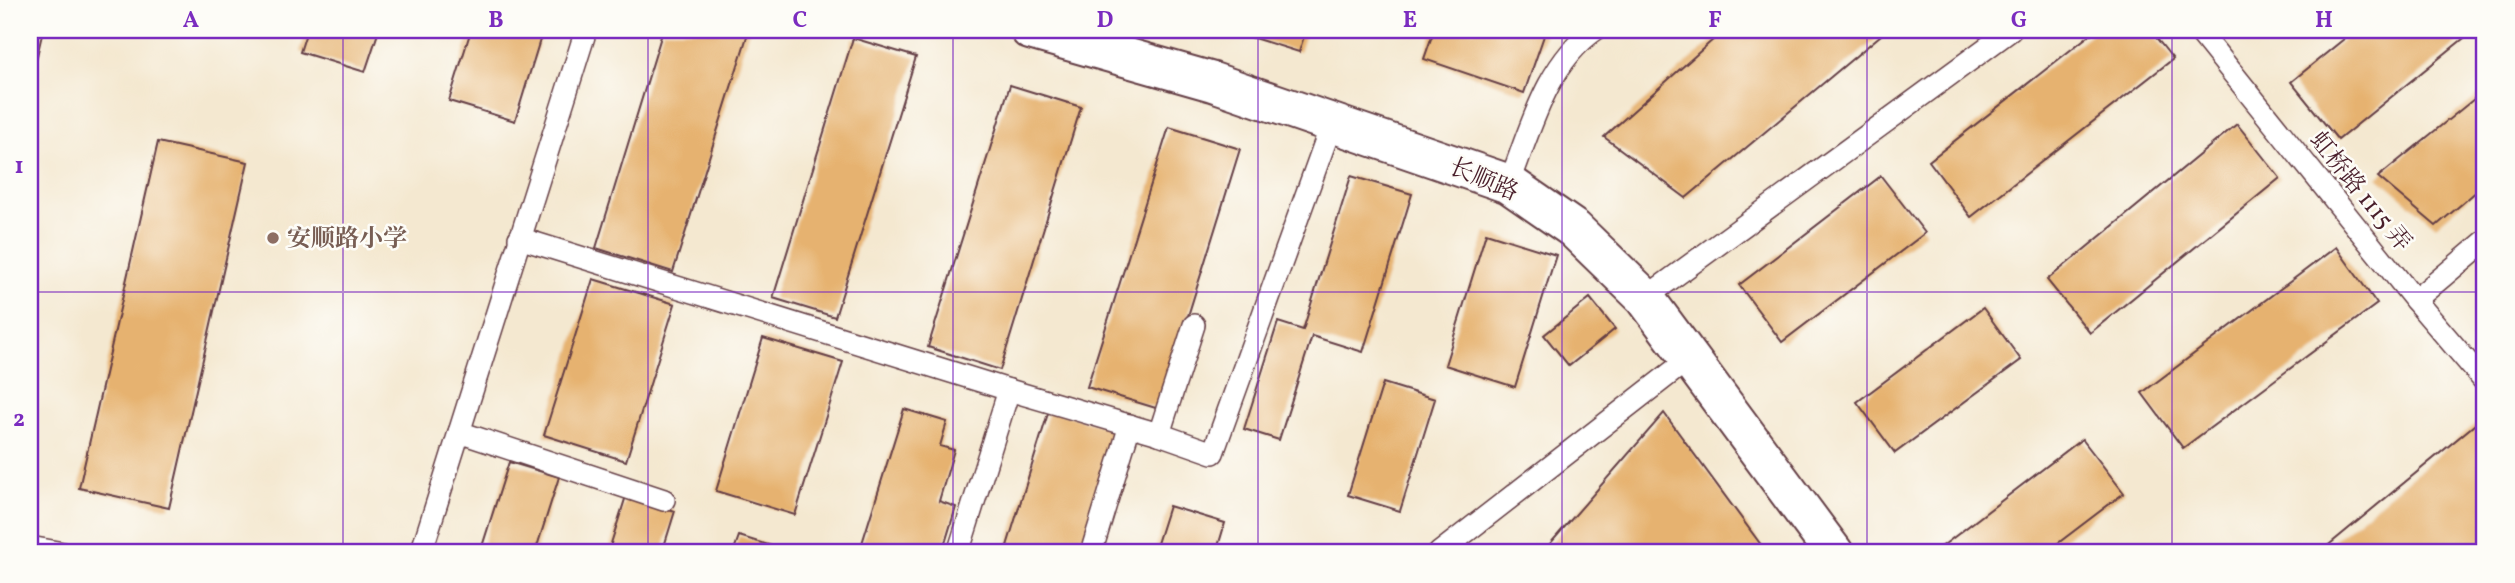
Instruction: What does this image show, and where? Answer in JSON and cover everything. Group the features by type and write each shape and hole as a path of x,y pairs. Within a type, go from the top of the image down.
{"street":[{"name":"长顺路","path":"1030,30 1213,82 1509,184 1574,229 1645,298 1834,553"}],"lane":[{"path":"421,553 586,30"},
{"path":"1509,184 1551,78 1580,40 1595,30"},
{"path":"1645,298 2011,30"},
{"name":"虹桥路 1115 弄","path":"2199,30 2415,300 2485,382"},
{"path":"519,238 1130,425 1213,453 1332,123"},
{"path":"2415,300 2485,240"},
{"path":"1159,434 1195,325"},
{"path":"1439,553 1690,358"},
{"path":"958,553 1009,390"},
{"path":"1091,553 1130,425"},
{"path":"459,432 664,500"},
{"path":"30,547 63,553"}],"building":[{"path":"30,30 43,30 31,82 30,81"},
{"path":"183,30 212,30 209,38"},
{"path":"307,30 379,30 365,72 300,52"},
{"path":"471,30 543,30 515,121 449,101"},
{"path":"663,30 749,30 673,272 596,248"},
{"path":"1228,30 1306,30 1299,52"},
{"path":"1434,30 1546,30 1524,93 1424,59"},
{"path":"1724,30 1887,30 1686,198 1604,137"},
{"path":"2096,30 2150,30 2173,59 1971,217 1929,161"},
{"path":"2355,30 2474,30 2338,140 2291,82"},
{"path":"853,38 916,57 835,317 773,298"},
{"path":"1010,85 1081,107 1000,370 928,347"},
{"path":"2485,90 2485,184 2436,226 2378,177"},
{"path":"2237,124 2280,178 2090,333 2047,280"},
{"path":"1169,127 1240,149 1159,409 1087,387"},
{"path":"158,142 248,162 169,508 79,488"},
{"path":"1351,176 1412,194 1363,352 1312,336 1279,440 1244,429 1278,322 1303,330"},
{"path":"1881,176 1925,233 1782,342 1739,285"},
{"path":"1486,233 1556,255 1515,387 1445,365"},
{"path":"2336,247 2377,304 2183,448 2142,393"},
{"path":"593,279 675,304 626,461 544,435"},
{"path":"1590,298 1615,329 1569,366 1544,335"},
{"path":"1983,308 2021,360 1895,453 1857,402"},
{"path":"763,338 843,362 795,515 716,491"},
{"path":"1383,383 1435,399 1400,511 1348,495"},
{"path":"904,409 947,422 940,446 954,450 939,501 956,507 942,553 859,553"},
{"path":"1049,410 1118,431 1080,553 1032,553 1007,546"},
{"path":"1664,413 1767,553 1542,553"},
{"path":"2479,421 2485,428 2485,553 2319,553"},
{"path":"2082,439 2124,493 2045,553 1937,553 1936,551"},
{"path":"509,462 559,477 535,553 480,553"},
{"path":"626,496 675,511 662,553 608,553"},
{"path":"1169,506 1225,523 1216,553 1154,553"},
{"path":"739,536 794,553 733,553"}],"place":[{"name":"安顺路小学","path":"273,238"}]}
